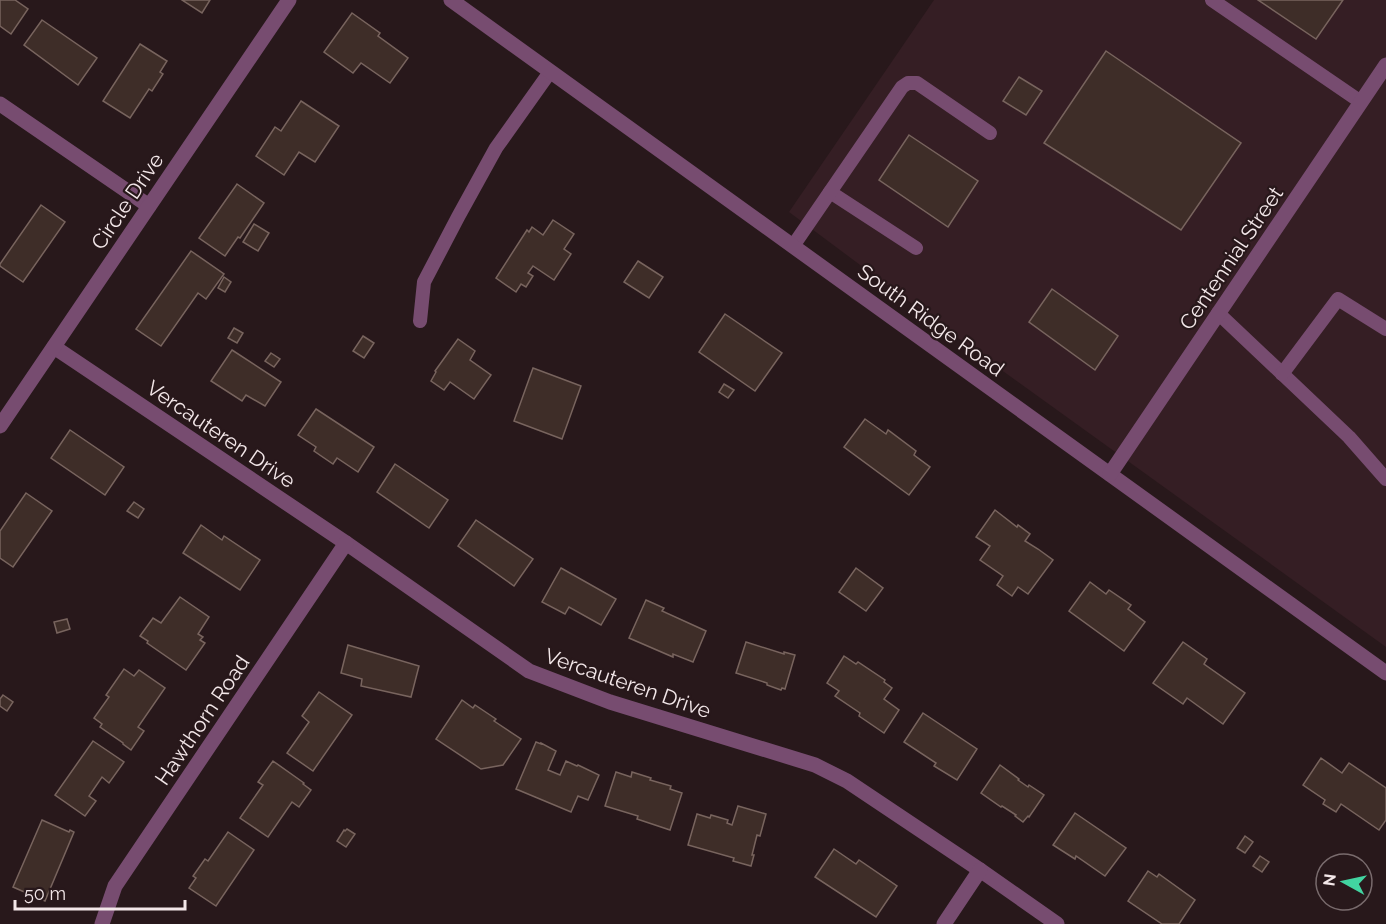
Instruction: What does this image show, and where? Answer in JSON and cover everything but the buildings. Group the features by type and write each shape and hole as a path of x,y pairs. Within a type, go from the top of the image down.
{"street":[{"name":"Circle Drive","path":"0,426 289,0"},
{"name":"South Ridge Road","path":"451,0 1386,673"},
{"name":"Centennial Street","path":"1110,474 1386,65"},
{"path":"0,105 149,206"},
{"name":"Vercauteren Drive","path":"54,347 346,543 530,671 609,702 815,765 847,781 1057,924"},
{"name":"Hawthorn Road","path":"102,924 115,886 346,543"},
{"path":"944,924 980,870"}],"lane":[{"path":"1212,0 1361,102"},
{"path":"420,321 424,282 495,148 550,72"},
{"path":"793,246 902,87 908,83 917,83 990,133"},
{"path":"830,192 916,248"},
{"path":"1282,374 1338,299 1386,330"},
{"path":"1218,313 1349,437 1386,479"}],"shaded area":[{"path":"934,0 1386,0 1386,647 989,361 789,212"}]}
